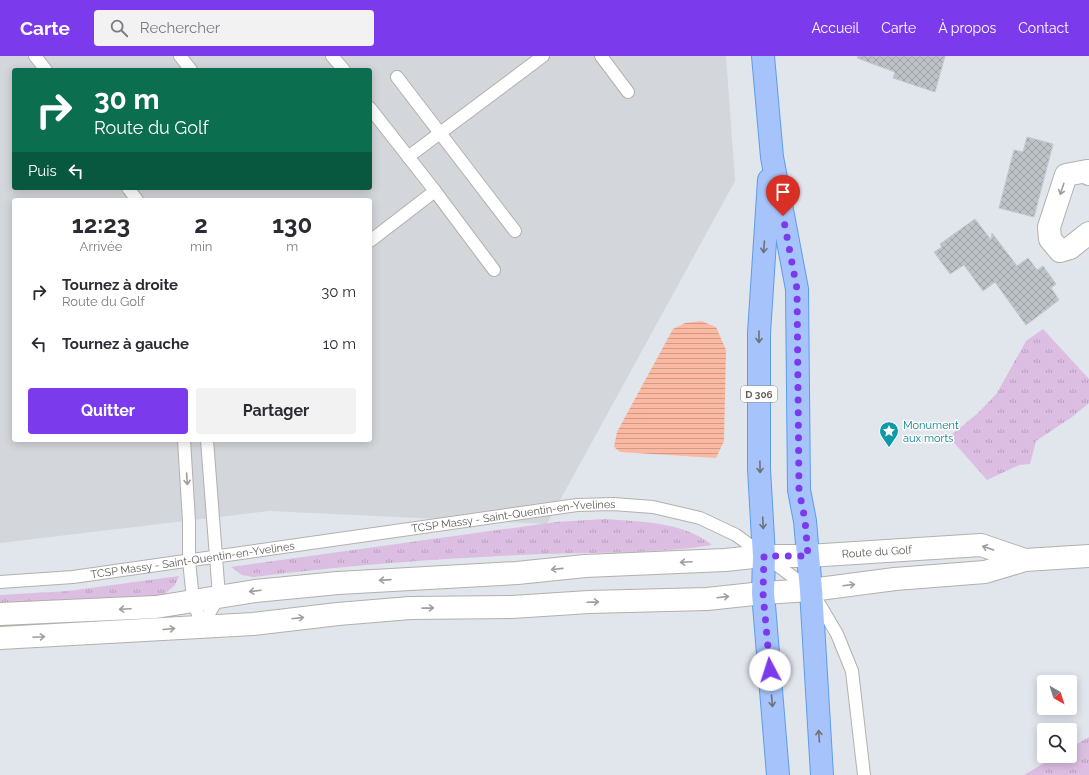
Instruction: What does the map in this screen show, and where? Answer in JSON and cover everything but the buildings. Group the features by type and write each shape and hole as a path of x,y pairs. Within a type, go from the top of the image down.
{"main road":[{"name":"D 306","path":"763,56 772,157 797,289 799,490 805,520 811,590 822,775"},
{"name":"D 306","path":"772,157 766,208 759,333 759,469 764,556 763,593 778,775"},
{"path":"1089,174 1086,171 1066,175 1049,227 1050,239 1060,251 1070,248 1089,233"},
{"name":"Route du Golf","path":"0,614 156,607 219,596 338,583 517,573 585,566 725,560 764,556 808,556 981,545 1025,560"},
{"name":"Route du Golf","path":"0,638 253,624 338,614 410,608 707,599 811,590 895,579 985,572 1025,560 1089,556"}],"lane":[{"path":"35,56 44,68"},
{"path":"180,56 189,68"},
{"path":"332,56 342,68"},
{"path":"408,157 543,56"},
{"path":"601,56 628,92"},
{"path":"397,78 515,231"},
{"path":"372,111 494,270"},
{"path":"372,239 435,191"},
{"path":"184,442 189,521 189,560 193,600 202,626"},
{"path":"202,626 219,596 208,442"},
{"name":"TCSP Massy - Saint-Quentin-en-Yvelines","path":"0,582 73,577 577,505 613,504 653,507 700,518 736,535 811,590 837,634 852,671 864,775"}],"shaded area":[{"path":"0,56 726,56 735,181 547,524 269,511 0,543"},
{"path":"701,321 716,327 726,350 724,441 716,458 620,452 614,447 617,432 673,329 685,323"}],"green space":[{"path":"1043,329 1089,379 1089,403 1072,417 1036,441 1030,464 1019,465 987,480 949,437 978,413 997,393 1026,341"},
{"path":"605,519 647,522 674,527 688,531 712,545 670,550 543,554 434,560 325,569 253,577 242,575 231,567 556,522"},
{"path":"179,576 175,585 160,598 0,607 0,595 68,591"},
{"path":"1089,737 1089,775 1024,775 1044,763 1077,763 1077,744"}],"place":[{"name":"Monument aux morts","path":"889,448"}],"route":[{"path":"770,670 763,593 764,556 808,556 805,520 799,490 797,289 783,216"}]}
